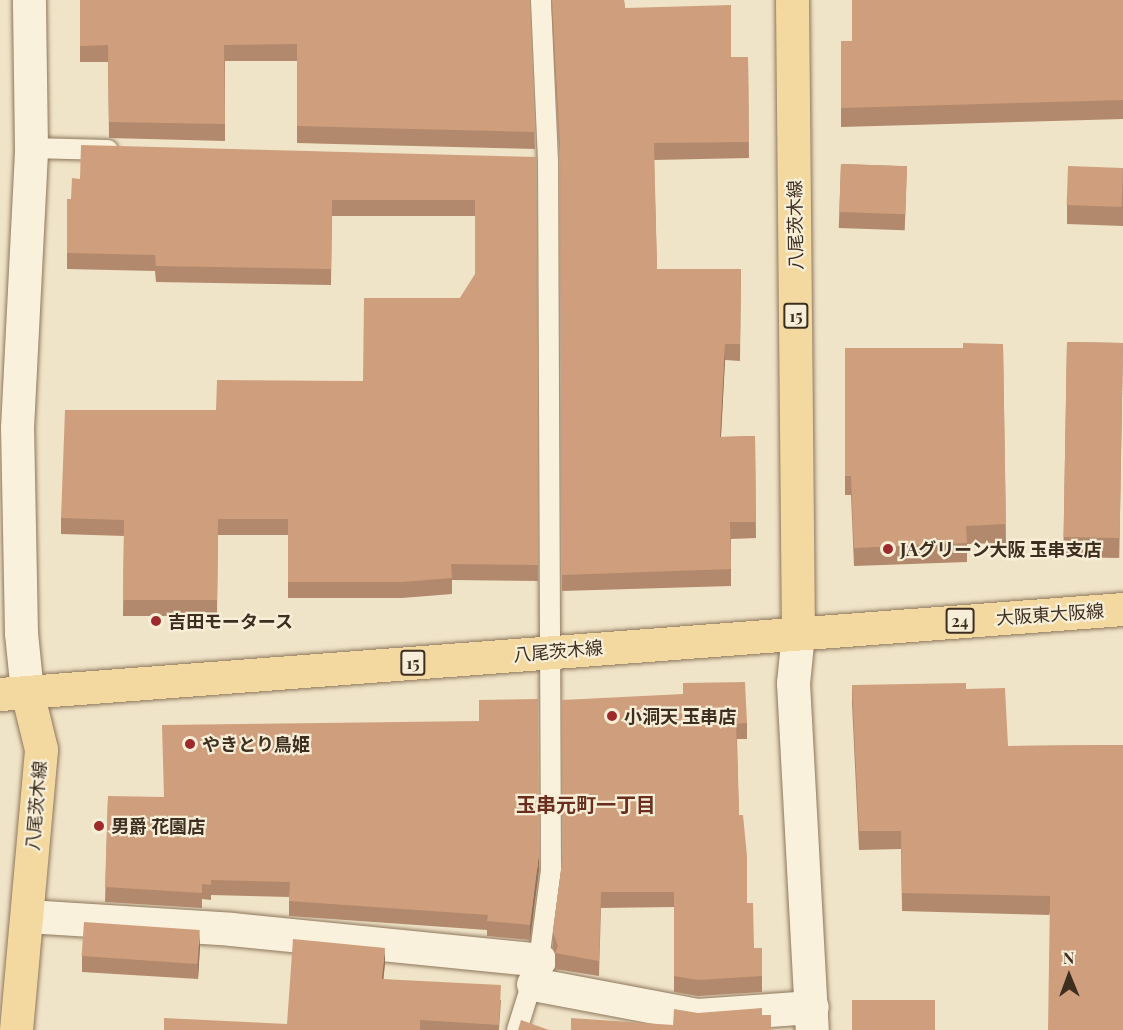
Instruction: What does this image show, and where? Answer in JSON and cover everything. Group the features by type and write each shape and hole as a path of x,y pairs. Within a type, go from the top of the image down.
{"main road":[{"name":"八尾茨木線","path":"16,1030 40,749 14,693 798,633 792,0"},
{"name":"大阪東大阪線","path":"798,633 1123,609"}],"street":[{"path":"14,693 21,633 10,513 17,428 31,148 29,0"},
{"path":"27,916 231,929 536,972 697,1015 812,1018 793,683 798,633"}],"lane":[{"path":"517,1030 536,972 551,870 548,652 548,161 541,0"},
{"path":"31,148 125,150"},
{"path":"525,160 548,161"}],"building":[{"path":"80,0 530,0 535,132 297,126 297,44 224,45 225,124 109,122 108,45 80,46"},
{"path":"552,0 624,0 625,8 731,5 731,57 748,57 749,142 654,143 657,269 741,269 740,344 725,344 720,437 755,436 756,522 730,522 731,569 562,575 560,144"},
{"path":"852,0 1123,0 1123,100 841,108 841,41 852,41"},
{"path":"81,145 536,157 538,565 451,564 452,578 402,582 288,582 288,519 218,519 217,600 123,600 124,520 61,518 65,410 216,410 217,380 363,381 364,298 460,298 475,274 475,200 332,200 331,269 156,266 155,255 67,253 67,199 71,199 72,178 80,179"},
{"path":"841,164 907,166 905,214 839,212"},
{"path":"1068,166 1123,168 1122,207 1067,205"},
{"path":"1067,342 1123,343 1120,538 1064,537"},
{"path":"963,343 1003,344 1006,524 966,526 967,543 854,548 851,476 845,476 845,348 963,348"},
{"path":"745,682 747,723 736,724 739,815 743,815 747,856 747,903 753,903 754,948 762,948 762,976 698,980 674,976 674,892 601,892 599,961 555,953 558,946 553,932 563,854 562,700 683,694 683,683"},
{"path":"966,683 966,689 1005,688 1008,746 1123,745 1123,1030 1048,1030 1050,896 902,893 901,831 859,831 852,685"},
{"path":"538,699 539,854 530,925 487,921 488,915 289,901 290,882 211,880 211,885 202,884 202,893 105,887 108,796 164,797 162,725 479,721 479,700"},
{"path":"84,922 200,930 197,964 82,956"},
{"path":"293,939 385,948 382,979 501,985 499,1025 420,1020 420,1030 164,1030 164,1018 287,1024"},
{"path":"852,1000 935,1000 935,1030 852,1030"},
{"path":"762,1008 762,1015 771,1015 771,1030 571,1030 571,1018 673,1025 674,1009 698,1013"},
{"path":"521,1020 549,1030 518,1030"}],"place":[{"name":"JAグリーン大阪 玉串支店","path":"888,549"},
{"name":"吉田モータース","path":"156,621"},
{"name":"小洞天 玉串店","path":"612,716"},
{"name":"やきとり鳥姫","path":"190,744"},
{"name":"男爵 花園店","path":"99,826"}],"district":[{"name":"玉串元町一丁目","path":"586,803"}]}
